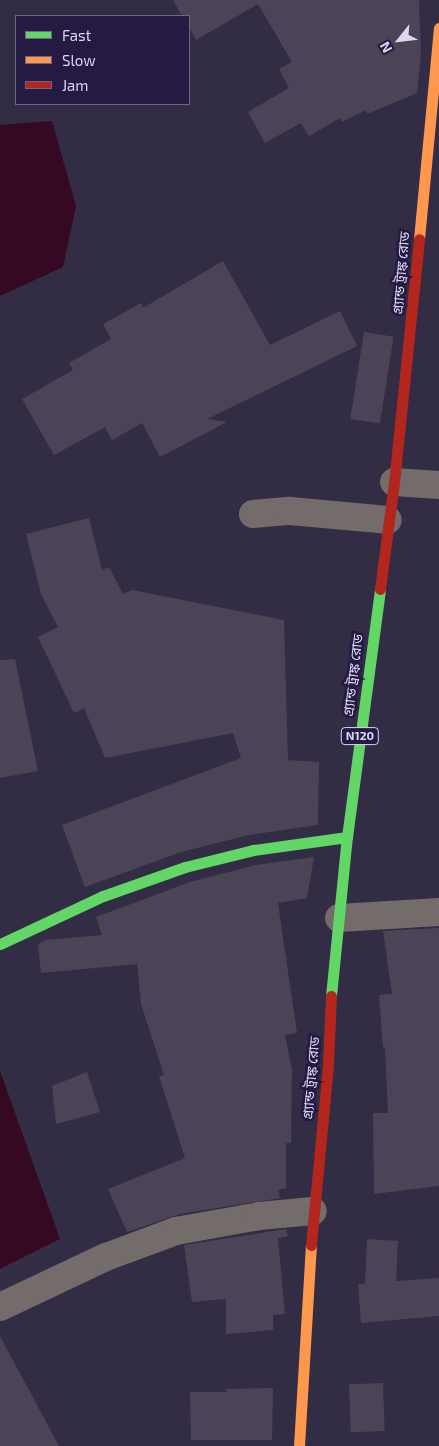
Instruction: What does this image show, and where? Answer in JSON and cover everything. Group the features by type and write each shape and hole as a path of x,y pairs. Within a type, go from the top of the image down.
{"main road":[{"name":"গ্র্যান্ড ট্রাঙ্ক রোড","path":"299,1446 313,1211 328,1065 332,985 347,837 394,482 439,28"},
{"path":"0,944 103,896 185,867 253,850 347,837"}],"street":[{"path":"394,482 439,485"},
{"path":"253,514 290,512 388,520"},
{"path":"339,918 439,912"},
{"path":"0,1307 106,1257 176,1231 259,1216 313,1211"}],"shaded area":[{"path":"52,121 76,206 63,267 0,296 0,125"},
{"path":"0,1071 60,1239 0,1269"}],"building":[{"path":"173,0 419,0 421,53 417,93 367,114 366,110 342,122 340,118 309,136 301,123 265,143 248,112 289,88 279,69 292,62 258,4 196,40 190,29 190,15 181,15"},
{"path":"223,261 270,345 340,311 357,346 207,419 227,422 160,457 142,423 112,440 105,427 54,455 22,399 73,370 69,363 111,339 103,324 141,303 143,308"},
{"path":"364,332 394,337 380,424 350,419"},
{"path":"89,518 102,570 109,567 123,594 132,590 284,620 288,760 319,762 318,825 249,835 181,852 85,887 62,825 241,758 233,733 105,758 84,708 74,713 38,637 58,627 41,594 26,534"},
{"path":"15,659 38,771 0,778 0,660"},
{"path":"314,857 307,898 278,903 297,1033 285,1035 292,1070 291,1143 286,1143 286,1188 278,1190 280,1198 180,1214 127,1232 108,1189 185,1158 159,1076 164,1075 141,1004 137,964 41,973 38,944 46,940 102,935 96,917 190,882 256,865"},
{"path":"439,928 439,1186 374,1194 373,1113 388,1113 385,1047 383,1047 379,995 392,994 383,931"},
{"path":"87,1072 100,1112 56,1124 52,1086"},
{"path":"286,1229 288,1236 278,1238 285,1314 273,1315 273,1330 226,1334 226,1299 192,1302 184,1245"},
{"path":"367,1239 398,1241 396,1281 439,1278 439,1316 361,1323 358,1284 365,1284"},
{"path":"0,1336 59,1446 0,1446"},
{"path":"383,1383 385,1431 351,1432 349,1384"},
{"path":"273,1388 272,1440 191,1440 190,1392 226,1392 226,1389"}],"traffic: fast":[{"path":"331,996 347,837 380,589"},
{"path":"0,944 103,896 185,867 253,850 347,837"}],"traffic: slow":[{"path":"419,239 439,28"},
{"path":"299,1446 311,1245"}],"traffic: jam":[{"path":"380,589 394,482 419,239"},
{"path":"311,1245 328,1065 331,996"}]}
